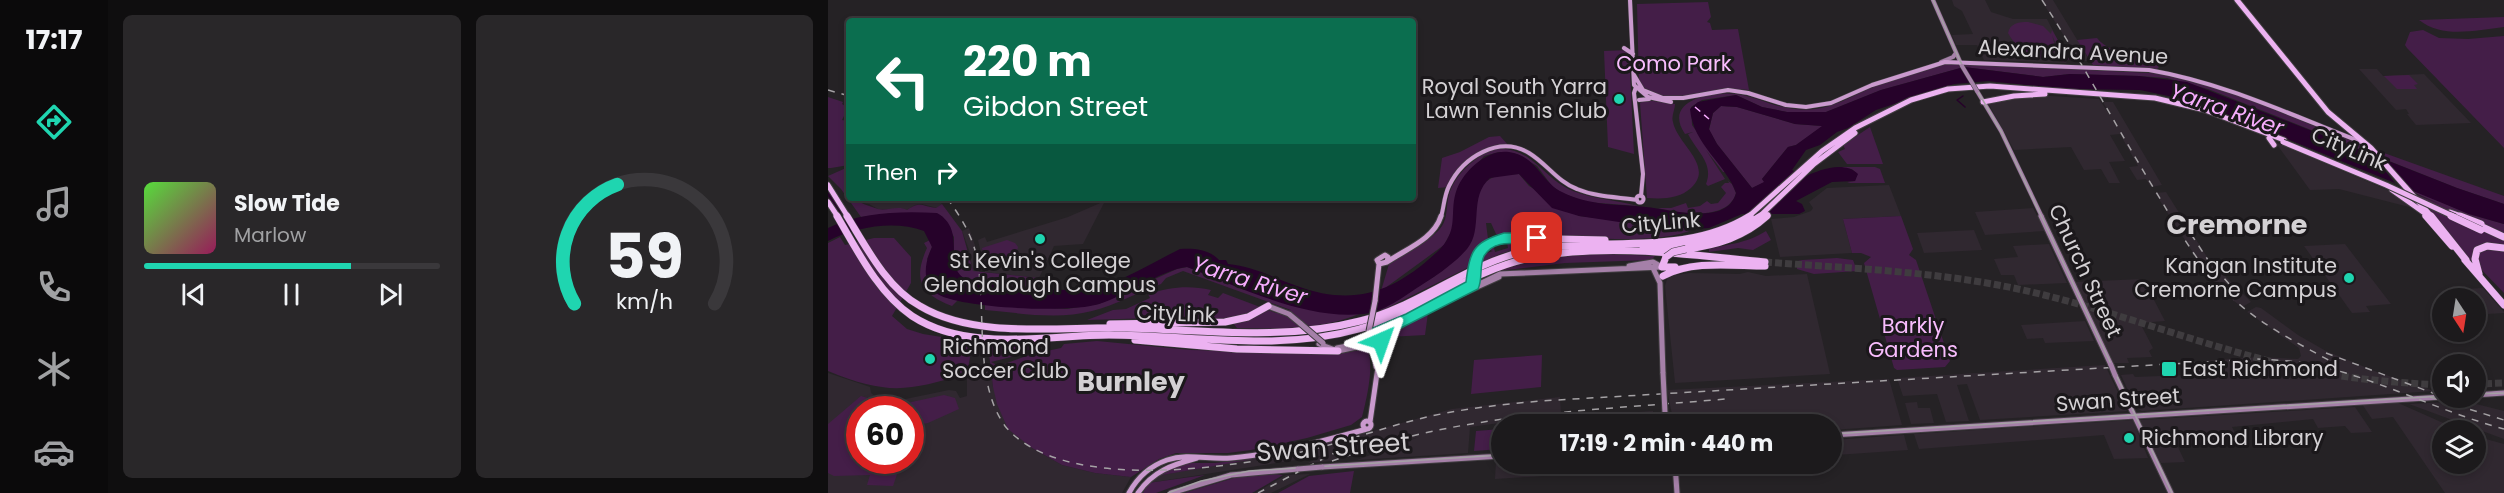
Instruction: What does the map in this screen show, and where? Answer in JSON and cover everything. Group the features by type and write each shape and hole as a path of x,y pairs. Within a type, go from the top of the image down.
{"highway":[{"path":"2237,0 2336,124 2368,146"},
{"name":"CityLink","path":"828,185 867,246 903,293 931,312 976,324 1257,334 1322,330 1358,322 1390,312 1482,266 1521,252 1564,245 1672,242 1712,234 1741,222 1767,205 1808,163 1869,121 1922,97 1949,89 1982,86 2155,98 2206,111 2373,176 2482,227"},
{"path":"1658,266 1673,252 1725,242 1745,232 1761,219 1829,149 1880,120 1918,102 1944,93 1987,89 2163,103 2284,141 2504,237"},
{"path":"1983,102 2014,96 2051,94"},
{"path":"2328,112 2368,146 2446,233 2466,261"},
{"path":"2222,120 2389,188 2423,212"},
{"path":"2269,138 2274,145"},
{"path":"2405,188 2504,305"},
{"name":"CityLink","path":"828,202 878,280 901,308 922,322 948,332 976,336 1108,335 1258,342 1324,337 1355,331 1399,315 1484,272 1532,258 1581,251 1638,251 1765,264 1702,267"},
{"path":"1484,272 1512,260 1550,251 1656,248 1693,244 1726,235 1761,219"},
{"path":"1495,240 1512,238 1672,242"},
{"path":"2480,278 2475,259 2477,250 2487,246 2504,248"},
{"path":"1658,266 1702,267"},
{"path":"1663,276 1671,271 1702,267"},
{"path":"1252,315 1257,310 1257,304"},
{"path":"1071,327 1155,322 1218,322 1252,315 1268,306"},
{"path":"1036,337 1133,340 1237,349 1338,351"}],"main road":[{"path":"1376,370 1371,344 1368,340 1373,333 1372,323 1380,264 1400,253 1436,227 1441,219 1445,196 1453,180 1478,153 1494,147 1513,147 1537,157 1555,177 1580,191 1638,198 1644,178 1634,75 1630,0"},
{"name":"Church Street","path":"1933,0 1961,64 2003,136 2171,493"},
{"path":"1624,48 1633,54"},
{"name":"Alexandra Avenue","path":"1644,94 1673,99 1732,90 1786,105 1813,107 1834,102 1868,87 1935,64 1956,53"},
{"name":"Alexandra Avenue","path":"1935,64 2131,68 2167,72 2217,85 2368,146"},
{"path":"1634,75 1644,94"},
{"path":"1636,87 1644,94"},
{"name":"Alexandra Avenue","path":"1644,94 1657,100 1679,101 1732,90"},
{"path":"1637,103 1644,94"},
{"path":"1637,103 1645,98 1657,100"},
{"name":"Alexandra Avenue","path":"2308,121 2350,135"},
{"path":"1475,285 1477,259 1485,247 1495,240"},
{"path":"1379,282 1387,260"},
{"path":"1321,344 1345,347 1411,318 1475,285 1516,273 1658,266"},
{"path":"1658,266 1663,276 1659,283"},
{"path":"1658,266 1665,414"},
{"path":"1268,306 1284,312 1321,344 1338,351 1377,343 1411,318"},
{"path":"1373,333 1382,339"},
{"path":"1129,493 1140,477 1158,464 1178,457 1225,458 1251,455 1310,444 1351,432 1366,424 1382,339"},
{"path":"2486,394 2504,394"},
{"name":"Swan Street","path":"1842,434 2432,398"},
{"name":"Swan Street","path":"1170,493 1231,475 1491,457"},
{"path":"1138,493 1145,481 1162,467 1197,458"},
{"path":"1676,474 1677,493"}],"shaded area":[{"path":"1952,0 1985,0 1991,12 2013,19 2047,19 2068,60 2066,63 1984,60 1977,45 1956,45 1952,35 1973,34 1962,11 1954,6"},
{"path":"2041,0 2053,0 2090,61 2080,61"},
{"path":"2359,69 2377,69 2383,76 2424,74 2471,123 2416,125 2407,114 2409,114 2406,109 2396,110"},
{"path":"2035,95 2099,99 2111,117 2103,102 2113,102 2162,185 2151,187 2146,179 2137,180 2129,167 2138,166 2120,134 2110,135 2125,161 2109,162 2120,183 2109,183 2101,169 2084,170 2071,147 2014,150 1987,101"},
{"path":"2275,142 2392,192 2413,208 2339,189 2310,190"},
{"path":"1889,185 1901,216 1843,219 1852,253 1780,257 1771,219 1794,217 1811,211 1813,208 1809,202 1827,188"},
{"path":"2166,192 2209,260 2251,302 2242,307 2222,292 2204,270 2155,193"},
{"path":"939,201 942,204 937,208 922,204 915,205 907,210 878,209 869,204 856,202"},
{"name":"St Kevin's College Glendalough Campus","path":"1105,201 1083,244 1054,246 1039,278 985,272 978,240 985,237 987,242 1068,217"},
{"path":"2033,208 2045,231 1985,235 1975,212"},
{"path":"969,228 980,260 979,272 973,273 969,250 962,231"},
{"path":"1974,230 1982,250 1924,253 1917,233"},
{"path":"2049,244 2067,283 2018,285 2014,275 2001,275 1994,259 2018,257 2013,246"},
{"name":"Kangan Institute Cremorne Campus","path":"2345,244 2391,304 2366,306 2370,312 2352,313 2304,246"},
{"path":"1748,272 1766,276 1807,274 1830,374 1675,383 1665,286 1668,276 1690,273 1740,274"},
{"path":"2143,279 2165,321 2140,323 2153,348 2149,351 2152,357 2127,358 2129,363 2114,363 2074,282"},
{"path":"2486,291 2504,312 2486,313"},
{"path":"2256,307 2261,308 2298,335 2326,351 2432,391 2142,411 2136,408 2121,375 2133,374 2135,377 2186,375 2185,371 2206,369 2202,361 2259,357 2298,359 2301,356 2299,348 2247,312"},
{"path":"2085,321 2094,341 2045,343 2043,338 2027,339 2021,325"},
{"path":"2105,365 2127,411 1980,420 1967,384 1957,385 1969,421 1946,422 1937,394 1903,396 1897,378"},
{"path":"991,370 993,387 1032,448 1062,465 1095,473 1131,477 1122,493 828,493 828,373 870,387 871,393 875,396 846,396 846,474 924,474 924,396 920,396 949,390 956,391 960,398 967,396 967,378"},
{"path":"1889,379 1902,425 1842,429 1842,414 1672,414 1667,390"},
{"path":"1560,397 1561,414 1491,414 1491,424 1470,427 1468,453 1357,460 1419,437 1333,461 1308,463 1321,456 1148,483 1151,477 1319,446 1452,409"},
{"path":"1917,402 1918,408 1930,408 1934,423 1911,424 1905,403"},
{"path":"2396,402 2436,420 2432,420 2432,474 2393,417 2372,419 2362,404"},
{"path":"2432,403 2432,408 2486,406 2504,411 2504,439 2486,432 2486,420 2452,420 2409,404"},
{"path":"2355,407 2372,432 2351,433 2345,426 2318,428 2313,419 2232,427 2237,437 2177,445 2185,462 2161,463 2140,420"},
{"path":"1653,411 1653,414 1610,414"},
{"path":"2133,420 2148,458 2114,459 2104,435 1919,449 1914,434"},
{"path":"1904,435 1908,450 1842,455 1842,439"},
{"path":"2486,439 2504,444 2504,493 2445,493 2432,474 2486,474"},
{"path":"1310,474 1271,493 1255,493 1286,475"},
{"path":"1495,474 1575,474 1495,479"}],"green space":[{"name":"Como Park","path":"1708,2 1711,17 1707,22 1710,23 1712,30 1738,29 1749,90 1727,90 1675,98 1661,96 1639,85 1637,4"},
{"path":"2504,17 2504,27 2460,32 2438,30 2419,20"},
{"path":"2028,22 2043,26 2051,34 2052,30 2069,59 2062,62 2066,58 2059,50 2052,35 2056,50 2048,58 2035,57 2020,48 2008,33 2013,25"},
{"path":"2423,30 2439,38 2468,39 2504,36 2504,148 2407,48 2405,45 2410,32"},
{"path":"2097,38 2111,49 2145,58 2159,67 2157,69 2093,65 2077,40"},
{"name":"Royal South Yarra Lawn Tennis Club","path":"1629,50 1634,154 1608,147 1604,51"},
{"path":"1950,63 2169,74 2223,89 2359,144 2504,196 2504,204 2457,188 2208,89 2167,78 2070,74 2043,77 1964,67 1881,90 1826,112 1787,112 1762,107 1736,95 1702,100 1691,107 1692,125 1725,172 1706,150 1725,179 1708,186 1706,184 1708,170 1706,164 1688,134 1693,132 1685,134 1680,122 1680,113 1685,106 1703,96 1736,94 1782,107 1817,109 1922,70"},
{"path":"2409,75 2418,84 2414,85 2417,89 2397,89 2384,76"},
{"path":"828,97 843,102 842,104 846,106 846,115 842,120 846,121 846,165 828,168"},
{"path":"1646,100 1675,104 1673,120 1676,130 1697,163 1699,172 1697,180 1686,192 1676,196 1647,198 1640,103"},
{"path":"1721,106 1737,107 1795,124 1823,126 1796,145 1788,147 1762,179 1765,182 1752,188 1717,144 1709,130 1713,113"},
{"path":"1870,127 1883,164 1847,164 1838,152 1845,149 1843,145"},
{"path":"1500,136 1509,146 1488,151 1474,158 1449,187 1438,188 1442,158 1460,152 1489,137"},
{"path":"1493,149 1518,152 1573,191 1638,206 1586,202 1562,193 1552,186 1537,166 1517,154 1499,152 1484,156 1457,189 1453,228 1444,245 1381,291 1389,264 1425,242 1442,226 1455,180 1472,162"},
{"path":"1835,167 1875,167 1880,169 1885,183 1850,183 1847,182 1855,181 1857,174 1852,169"},
{"path":"846,168 846,196 841,189 828,176"},
{"path":"1519,174 1529,186 1579,216 1694,229 1665,237 1610,239 1496,234 1491,223 1486,223 1488,239 1480,247 1473,265 1380,310 1435,276 1476,205 1481,188 1489,179 1502,175"},
{"path":"1728,181 1736,193 1731,202 1713,212 1690,213 1658,208 1671,208 1686,203 1688,208 1700,206 1707,201 1711,204 1718,203 1726,193 1721,187 1729,183"},
{"path":"2411,189 2469,214 2504,224 2504,293 2470,260"},
{"path":"850,201 857,201 882,209 907,210 918,205 936,208 942,204 962,231 973,271 1039,278 1037,288 961,278 953,266 954,237 942,216 893,213 861,217"},
{"name":"Barkly Gardens","path":"1901,216 1913,249 1909,255 1916,260 1950,361 1945,367 1897,370 1894,368 1864,263 1871,257 1861,253 1852,253 1843,219"},
{"path":"1766,231 1771,240 1753,250 1738,248 1709,252 1709,249 1745,241"},
{"path":"840,237 845,245 874,238 894,238 911,257 911,283 892,316 907,329 923,334 973,342 967,373 929,384 898,388 866,384 828,371 828,243"},
{"path":"930,240 932,247 927,259 943,297 958,300 952,306 933,297 920,278 920,269 927,248 924,243"},
{"path":"1007,240 1018,247 1015,259 1021,259 1017,268 1011,268 1012,264 987,268 982,248"},
{"path":"1546,241 1500,254 1480,263 1484,252 1493,251 1487,249 1494,248 1495,252 1508,248 1507,242"},
{"path":"1590,253 1655,256 1651,260 1565,263 1498,271 1528,262"},
{"path":"1837,258 1853,260 1857,271 1814,274 1797,269 1798,261"},
{"path":"1187,267 1294,306 1359,314 1314,326 1284,328 1237,328 1232,322 1202,321 1185,317 1087,320 1113,310 1126,309 1150,298 1148,294 1180,288 1211,290 1208,295 1218,298 1223,293 1276,313 1291,310 1183,271 1166,278 1161,284 1118,302 1079,314 1039,315 985,310 985,304 1067,309 1099,304 1177,269"},
{"path":"1428,313 1425,335 1388,337"},
{"path":"1097,341 1191,350 1330,353 1366,348 1370,362 1368,392 1362,417 1351,425 1307,438 1251,450 1228,453 1176,453 1159,459 1131,477 1095,473 1062,465 1032,448 1008,429 997,404 988,345 989,343 1046,342 1015,356 991,362 999,366 1032,354 1061,348 1064,344"},
{"path":"1542,355 1541,387 1471,394 1474,360"},
{"path":"944,395 955,398 959,409 924,424 924,399"},
{"path":"846,409 846,474 897,474 893,486 867,485 870,475 834,476 828,473 828,424"},
{"path":"1491,430 1491,450 1474,451 1476,431"},
{"path":"1355,434 1354,438 1271,456 1151,477 1185,463 1244,460"},
{"path":"1354,471 1350,493 1278,493 1309,476"},
{"path":"1205,475 1156,493 1143,493 1148,483"},
{"path":"1283,475 1252,493 1184,493 1234,478"}],"water":[{"name":"Yarra River","path":"1964,67 2043,77 2070,74 2139,76 2187,82 2457,188 2504,204 2504,224 2469,214 2197,102 2140,90 2066,89 1988,81 1954,84 1876,110 1848,128 1837,132 1820,145 1806,150 1792,170 1804,177 1824,169 1839,167 1858,174 1855,181 1832,182 1796,201 1802,204 1805,211 1799,214 1742,214 1709,228 1694,229 1619,222 1579,216 1552,208 1519,174 1490,178 1480,194 1475,232 1467,249 1438,274 1400,299 1371,313 1341,315 1296,307 1187,267 1166,273 1099,304 1085,307 1042,309 967,303 936,293 928,283 926,265 932,247 924,231 900,226 875,227 851,232 828,241 828,228 854,219 895,213 937,213 946,221 951,230 956,267 960,275 968,280 1034,289 1084,289 1110,283 1180,249 1190,249 1206,251 1219,260 1226,260 1228,264 1255,270 1318,292 1355,295 1389,286 1421,266 1437,252 1452,228 1457,189 1471,168 1485,157 1501,152 1518,154 1533,164 1555,188 1582,200 1696,214 1710,213 1721,210 1730,203 1736,193 1732,183 1704,144 1692,122 1690,109 1698,102 1736,95 1762,107 1787,112 1826,112 1881,90","holes":["1721,106 1737,107 1795,124 1822,126 1796,145 1788,147 1762,179 1764,182 1752,188 1717,144 1709,129 1713,113"]}],"pier":[{"path":"2285,138 2395,183 2367,149 2382,156 2413,192 2442,205 2284,141"}],"waterway":[{"path":"1963,96 1957,100 1965,107"},
{"path":"828,192 842,211"}],"ferry route":[{"path":"1695,107 1709,119"}],"tunnel":[{"path":"1765,262 1906,272 2010,287 2307,370 2374,380 2432,384"},
{"path":"2486,384 2504,383"}],"tram line":[{"path":"1933,0 1960,61 2002,133 2135,415"},
{"path":"2486,394 2504,393"},
{"path":"2135,415 2432,397"},
{"path":"1842,433 2135,415"},
{"path":"2135,415 2172,493"},
{"path":"1168,493 1201,481 1249,471 1491,456"}],"railway":[{"path":"2042,0 2176,225 2209,274 2253,315 2278,332 2332,362"},
{"path":"828,90 846,95"},
{"path":"949,201 965,226 977,258 985,367 995,408 1005,426 1031,447 1065,461 1105,468 1148,470 1237,464 1310,450 1434,416 1540,401 2255,359 2304,363 2343,372 2504,429"},
{"path":"2191,234 2208,260 2231,286"},
{"path":"2326,353 2432,393"},
{"path":"2430,397 2504,420"},
{"path":"1332,461 1404,438 1502,419 1725,399"},
{"path":"1258,493 1340,450"}],"place":[{"name":"Royal South Yarra Lawn Tennis Club","path":"1619,99"},
{"name":"St Kevin's College Glendalough Campus","path":"1040,239"},
{"name":"Kangan Institute Cremorne Campus","path":"2349,278"},
{"name":"Richmond Soccer Club","path":"930,359"},
{"name":"East Richmond","path":"2169,369"},
{"name":"Richmond Library","path":"2129,438"}],"district":[{"name":"Cremorne","path":"2237,225"},
{"name":"Burnley","path":"1131,382"}],"route":[{"path":"1381,341 1383,336 1378,333 1473,285 1476,256 1488,243 1504,238 1537,238"}]}
